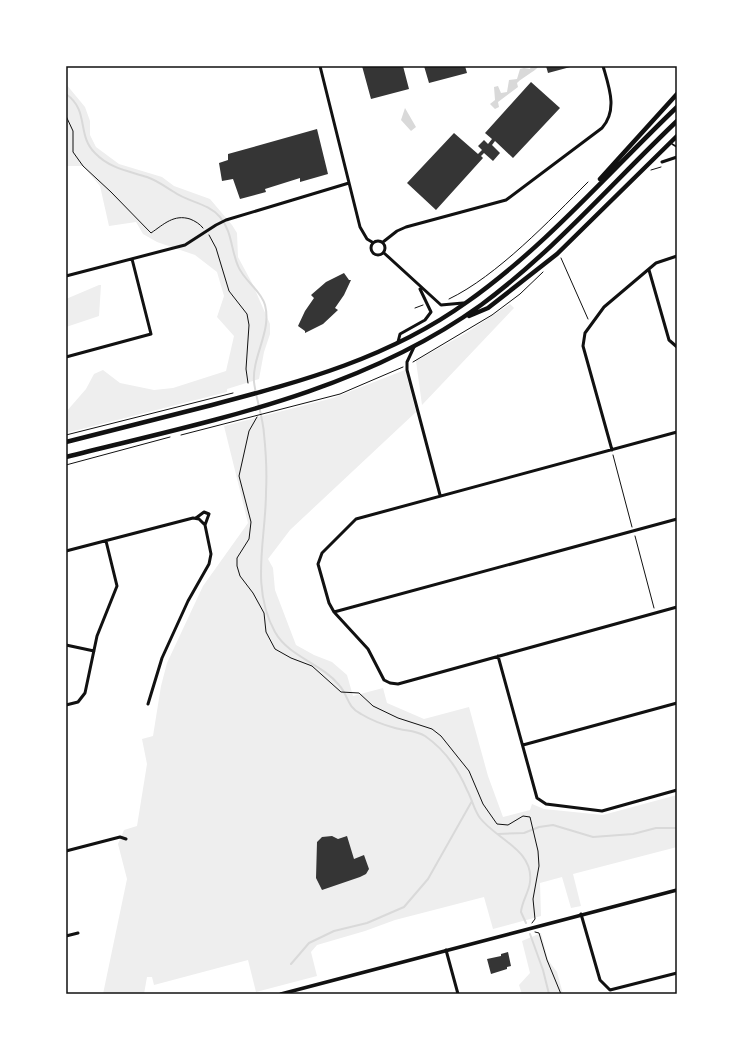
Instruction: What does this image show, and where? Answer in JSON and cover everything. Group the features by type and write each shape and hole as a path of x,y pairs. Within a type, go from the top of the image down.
{"main road":[{"path":"587,195 610,167 677,94"},
{"path":"66,442 279,387 329,372 397,344 467,302 526,256 677,107"},
{"path":"66,457 284,401 350,376 414,346 461,318 502,289 531,264 677,121"},
{"path":"461,318 488,308 538,270 574,239 677,136"}],"street":[{"path":"320,66 360,227 367,239 372,242 382,242 396,231 406,227 506,200 602,128 610,119 612,108 604,67"},
{"path":"662,162 677,157"},
{"path":"66,276 184,245 216,225 348,183"},
{"path":"372,242 370,248 373,253 378,255 384,253"},
{"path":"382,242 385,246 384,253"},
{"path":"384,253 441,305 467,302"},
{"path":"612,450 583,346 585,333 604,307 656,263 677,256"},
{"path":"66,357 151,334 132,259"},
{"path":"649,270 669,340 677,347"},
{"path":"397,344 400,334 414,328 425,320 431,312 419,286"},
{"path":"414,346 407,365 421,426 440,495"},
{"path":"677,432 356,519 322,553 318,564 329,603 334,612 368,649 384,680 390,683 398,684 677,607"},
{"path":"66,551 197,518 204,512 209,514 208,521 205,525"},
{"path":"148,704 162,658 188,601 209,564 212,554 205,525 197,518"},
{"path":"334,612 677,519"},
{"path":"66,705 78,702 85,693 98,636 117,586 106,541"},
{"path":"66,645 94,651"},
{"path":"498,656 537,798 546,804 602,811 677,790"},
{"path":"523,745 677,703"},
{"path":"66,850 120,837 126,839"},
{"path":"281,994 677,890"},
{"path":"581,914 600,980 610,990 677,973"},
{"path":"66,936 78,933"},
{"path":"446,950 458,994"}],"lane":[{"path":"670,143 677,147"}],"path":[{"path":"66,116 73,131 73,152 76,157 151,233 173,218 180,217 201,225 213,241 229,291 247,314 249,325 246,369 248,383"},
{"path":"650,170 665,166 667,160"},
{"path":"447,300 467,291 520,248 588,182"},
{"path":"557,260 561,258 582,308 591,323"},
{"path":"178,435 287,409 340,394 407,365 492,315 520,294 545,271"},
{"path":"415,308 427,303"},
{"path":"66,434 233,393"},
{"path":"257,417 248,431 239,476 251,522 249,540 237,558 237,566 240,576 253,593 264,613 266,632 275,649 291,658 312,666 341,692 359,692 374,706 398,718 432,729 440,736 469,771 483,804 497,824 508,825 527,816 531,820 538,851 539,866 533,899 535,920 532,923"},
{"path":"66,465 172,436"},
{"path":"534,931 535,933 539,933 547,960 561,994"}],"shaded area":[{"path":"531,66 539,66 517,83 518,87 498,102 499,107 495,109 490,104 495,100 494,87 498,86 501,93 507,92 509,80 517,79 520,69 530,69"},
{"path":"66,84 85,107 90,121 90,135 96,147 119,164 162,177 174,186 210,199 232,225 237,233 238,257 252,283 270,324 270,334 264,352 259,379 227,389 227,392 66,433 66,412 86,389 94,374 103,370 120,383 154,390 173,388 226,371 234,336 217,317 224,296 217,272 195,255 157,242 143,234 136,222 109,226 100,186 83,166 66,166"},
{"path":"405,108 416,127 411,131 401,120"},
{"path":"101,285 99,316 66,327 66,299"},
{"path":"510,304 514,308 422,405 416,361 466,333"},
{"path":"405,370 416,412 290,530 268,559 273,568 275,590 296,645 314,655 332,662 347,675 353,696 383,688 387,703 424,719 469,707 488,776 503,817 530,810 532,804 544,809 603,815 677,795 677,847 573,874 581,906 571,908 562,877 540,883 541,916 493,929 484,897 395,920 365,931 317,945 311,952 317,976 256,992 248,960 154,985 152,977 147,977 144,994 103,994 127,879 118,844 124,830 137,826 147,764 142,739 153,736 161,686 167,663 203,586 248,523 224,426 333,398"},
{"path":"541,933 548,960 557,972 563,994 522,994 519,985 530,973 522,941"}],"building":[{"path":"362,66 403,66 409,89 371,99"},
{"path":"424,66 465,66 467,73 429,83"},
{"path":"546,66 574,66 548,73"},
{"path":"531,82 560,108 513,158 495,141 492,145 500,153 493,161 484,153 481,156 483,158 436,210 407,183 454,133 478,154 482,150 478,146 484,140 488,144 492,139 485,133"},
{"path":"317,129 328,174 300,182 300,178 265,189 266,192 240,199 233,179 222,181 219,163 228,160 228,154"},
{"path":"344,273 349,280 351,280 344,295 335,308 338,310 323,324 305,333 305,331 298,326 305,311 314,298 311,295 326,282"},
{"path":"332,836 338,839 347,836 354,859 364,855 369,869 366,874 360,877 322,890 316,878 317,842 322,837"},
{"path":"508,952 511,966 507,967 507,969 491,974 487,959 501,956 501,954"}],"waterway":[{"path":"66,94 78,108 89,146 100,158 113,166 154,180 180,195 210,209 220,217 227,228 238,266 244,276 260,295 265,305 266,324 254,372 254,382 263,428 266,463 261,580 267,615 275,632 288,648 332,677 342,689 350,704 356,711 382,724 422,734 432,741 444,753 450,760 469,793 476,812 480,818 520,853 526,861 530,871 530,882 521,912 526,923"},
{"path":"291,964 309,943 334,931 367,923 404,907 428,879 472,801"},
{"path":"498,834 524,833 539,827 553,825 593,837 633,834 656,828 677,828"},
{"path":"530,934 543,970 549,994"}]}
